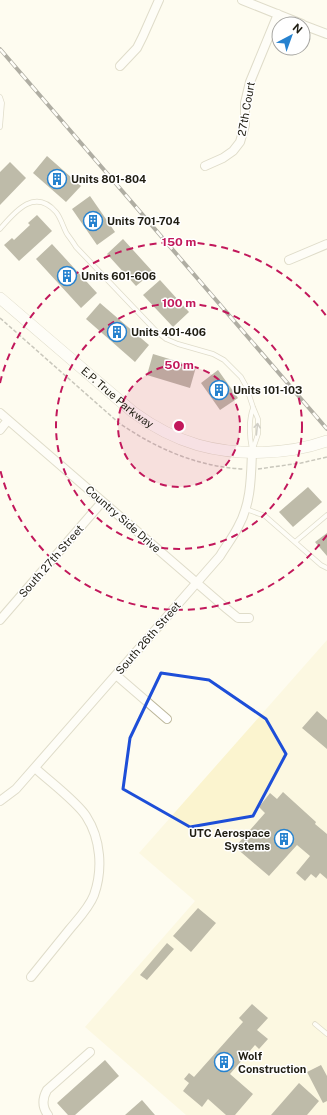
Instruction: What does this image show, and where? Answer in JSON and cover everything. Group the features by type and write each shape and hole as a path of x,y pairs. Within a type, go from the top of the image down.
{"main road":[{"name":"E.P. True Parkway","path":"0,298 124,405 146,421 172,435 199,445 235,451 252,452 293,449 327,441"}],"street":[{"path":"120,66 137,48 159,0"},
{"path":"242,0 283,16"},
{"name":"27th Court","path":"205,166 223,158 233,151 240,142 244,125 245,103 250,82 278,14"},
{"path":"311,28 327,34"},
{"path":"289,260 327,244"},
{"name":"Country Side Drive","path":"0,413 238,618 249,618"},
{"path":"0,430 8,420"},
{"name":"South 26th Street","path":"0,801 16,790 220,556 239,527 246,509 251,484 252,452"},
{"name":"South 27th Street","path":"0,620 102,502"},
{"path":"116,675 167,719"},
{"path":"31,977 85,910 94,896 100,863 98,847 86,816 35,768"},
{"path":"48,1115 44,1108 43,1102 47,1090 90,1052"}],"lane":[{"path":"0,97 2,103 0,127"},
{"path":"0,229 18,209 24,205 38,202 51,207 56,212 67,234 76,247 146,323 166,339 178,344 211,353 224,360 241,377 250,396 258,420 258,434 252,452"},
{"path":"252,452 249,433 249,418 253,407"},
{"path":"246,509 264,516 327,569"},
{"path":"296,542 327,515"},
{"path":"316,1024 327,1034"}],"path":[{"path":"258,469 301,464 327,457"}],"highlighted area":[{"path":"161,673 209,680 266,719 286,754 253,816 190,827 123,789 130,738"}],"shaded area":[{"path":"327,640 327,1115 186,1115 85,1027 195,901 139,853"}],"building":[{"name":"Units 801-804","path":"47,156 81,186 66,202 33,173"},
{"path":"10,162 26,178 0,205 0,172"},
{"name":"Units 701-704","path":"90,196 115,232 97,245 72,209"},
{"path":"37,215 52,231 19,261 4,245 12,238 14,240 30,225 28,223"},
{"path":"123,239 153,272 136,286 107,254"},
{"name":"Units 601-606","path":"52,244 97,293 81,308 36,259"},
{"path":"160,280 189,312 173,327 143,295"},
{"name":"Units 401-406","path":"100,303 149,345 135,362 86,319"},
{"path":"153,354 196,367 190,388 147,375"},
{"name":"Units 101-103","path":"218,370 238,398 220,410 201,383"},
{"path":"308,487 322,502 293,527 279,512"},
{"path":"327,533 327,556 315,542"},
{"path":"317,711 327,720 327,749 302,728"},
{"name":"UTC Aerospace Systems","path":"283,792 327,834 327,879 320,873 316,878 311,874 305,881 296,873 310,856 297,845 269,876 235,847 265,813 259,807 270,793 277,799"},
{"path":"198,908 216,923 191,952 173,936"},
{"path":"167,943 174,949 147,980 140,975"},
{"name":"Wolf Construction","path":"252,1004 268,1018 257,1030 268,1039 259,1049 255,1045 230,1074 253,1094 235,1115 226,1115 208,1099 202,1107 183,1091 189,1083 184,1079 189,1073 194,1077 243,1022 239,1018"},
{"path":"105,1060 119,1076 75,1115 68,1115 57,1103"},
{"path":"321,1065 327,1076 327,1101 323,1103 307,1072"},
{"path":"299,1083 319,1101 307,1115 271,1115"},
{"path":"142,1100 155,1115 125,1115"}],"railway":[{"path":"0,49 327,429"}],"place":[{"name":"Units 801-804","path":"57,179"},
{"name":"Units 701-704","path":"93,221"},
{"name":"Units 601-606","path":"67,276"},
{"name":"Units 401-406","path":"117,332"},
{"name":"Units 101-103","path":"219,390"},
{"name":"UTC Aerospace Systems","path":"284,839"},
{"name":"Wolf Construction","path":"224,1062"}]}
